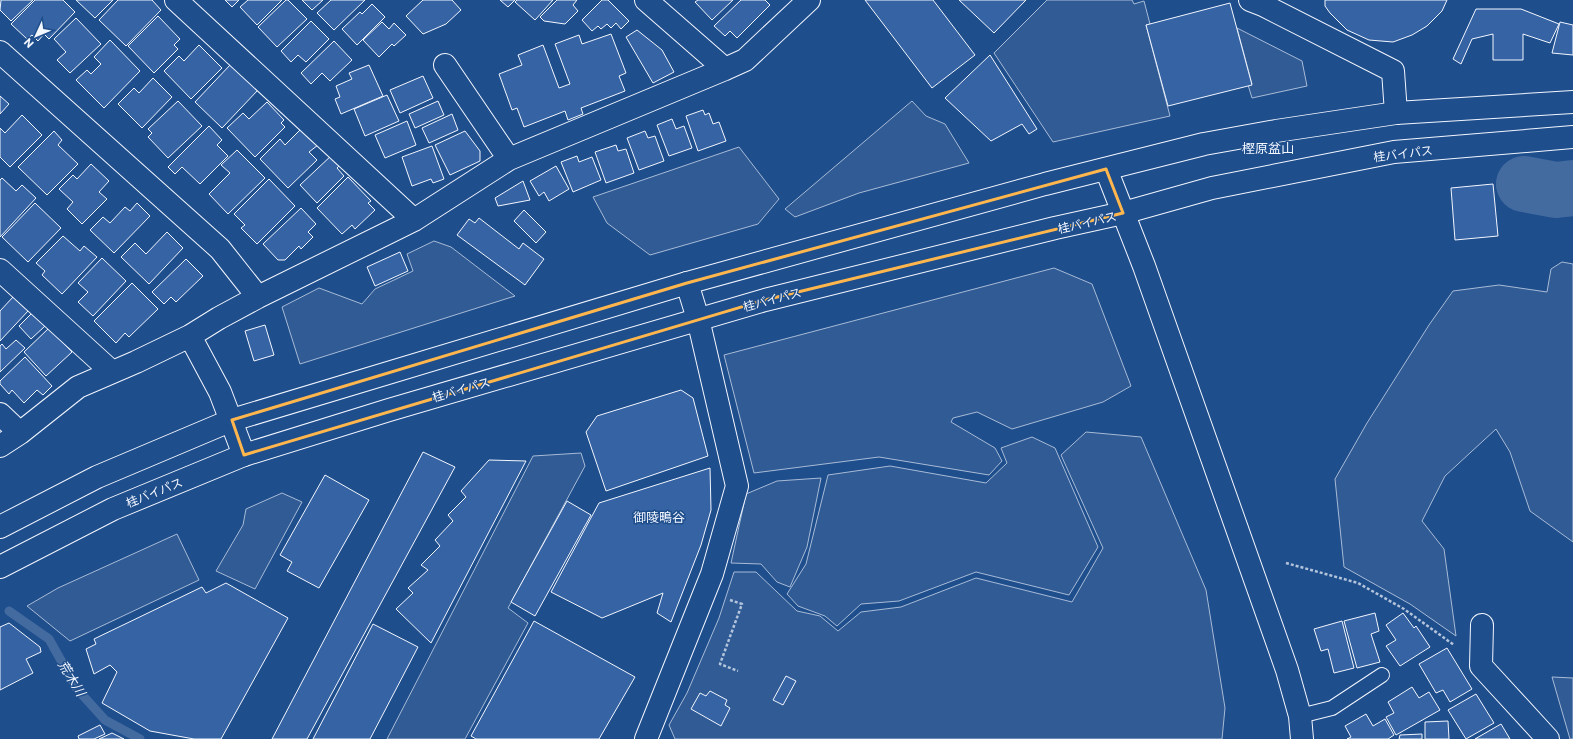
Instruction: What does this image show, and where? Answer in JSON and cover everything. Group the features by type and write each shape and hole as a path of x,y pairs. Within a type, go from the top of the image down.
{"main road":[{"path":"176,0 414,220"},
{"path":"646,0 725,69"},
{"path":"0,446 20,433 78,387 190,336 258,297 414,220 509,159 745,60 809,0"},
{"path":"1250,0 1393,71 1396,113"},
{"path":"0,52 220,249 258,297"},
{"path":"445,65 509,159"},
{"path":"0,527 97,477 232,420 687,283 1045,184 1204,144 1276,131 1396,113 1573,102"},
{"name":"桂バイパス","path":"0,567 113,509 244,455 389,410 698,319 799,292 1048,230 1123,213 1212,188 1394,152 1573,137"},
{"path":"1106,169 1144,266 1287,670 1300,716 1302,739"},
{"path":"0,270 112,372"},
{"path":"646,739 712,574 737,486 698,319 687,283"},
{"path":"190,336 220,392 232,420 244,455"},
{"path":"0,414 20,433"},
{"path":"1482,625 1481,666 1548,739"}],"lane":[{"path":"1300,716 1332,708 1382,675"}],"path":[{"path":"1286,563 1358,583 1404,609 1481,666"},
{"path":"705,593 742,604 720,664 738,671"}],"highlighted area":[{"path":"1106,169 1123,213 765,300 244,455 232,420 687,283"}],"shaded area":[{"path":"1047,0 1132,0 1134,4 1144,1 1150,24 1146,25 1170,116 1053,142 994,53"},
{"path":"1237,28 1302,61 1307,86 1252,98 1248,85 1252,84"},
{"path":"912,101 926,116 945,124 969,163 859,193 795,217 785,209"},
{"path":"739,147 779,199 758,224 650,255 607,223 593,197"},
{"path":"434,241 451,247 515,296 300,364 282,307 319,288 362,304 375,289 413,271 407,254"},
{"path":"1562,262 1573,264 1573,542 1530,511 1510,452 1496,429 1445,476 1422,521 1444,549 1456,636 1410,604 1344,567 1335,479 1367,423 1429,325 1453,291 1499,285 1547,292 1551,269"},
{"path":"1054,268 1092,284 1131,386 1103,402 1012,429 977,412 953,418 951,422 995,448 1002,461 989,475 879,457 754,473 724,355"},
{"path":"1086,432 1141,437 1206,590 1225,708 1222,739 675,739 669,725 687,693 719,618 734,572 756,572 797,611 820,616 838,631 861,612 901,607 976,578 1072,602 1103,548 1061,455"},
{"path":"1032,437 1055,448 1098,547 1069,595 976,572 899,601 861,604 837,626 825,616 798,606 787,594 806,564 828,475 890,466 986,483 1007,463 1001,448"},
{"path":"581,453 585,466 508,608 528,623 465,739 387,739 533,456"},
{"path":"821,478 807,547 790,587 777,582 761,564 731,563 746,494 777,481"},
{"path":"282,493 302,502 255,589 216,571 243,525 246,509"},
{"path":"177,534 199,580 70,641 27,606 58,588"},
{"path":"1552,677 1573,678 1573,739 1570,739"}],"building":[{"path":"1,0 33,0 11,21 0,10"},
{"path":"35,0 63,0 75,12 49,39 44,34 38,41 32,35 27,39 11,24"},
{"path":"76,0 113,0 95,18"},
{"path":"118,0 152,0 161,10 126,46 99,20"},
{"path":"225,0 239,0 232,7"},
{"path":"248,0 282,0 257,25 240,7"},
{"path":"286,0 288,0 307,19 277,47 258,27"},
{"path":"302,0 323,0 312,10"},
{"path":"331,0 365,0 334,30 317,13"},
{"path":"423,0 452,0 461,10 446,24 423,34 406,16"},
{"path":"500,0 515,0 508,7"},
{"path":"517,0 553,0 535,20 515,2"},
{"path":"557,0 577,0 573,5 578,11 565,24 544,21 540,17"},
{"path":"602,0 608,0 629,21 621,29 616,23 611,28 607,24 601,29 598,26 592,31 582,20"},
{"path":"698,0 733,0 712,20 695,2"},
{"path":"741,0 765,0 770,5 737,38 730,31 725,36 714,26"},
{"path":"865,0 933,0 975,55 932,88"},
{"path":"959,0 1026,0 994,33"},
{"path":"1325,0 1447,0 1442,11 1427,26 1412,35 1393,42 1369,40 1347,30 1330,13 1325,6"},
{"path":"1230,3 1252,85 1168,106 1146,25"},
{"path":"372,4 385,17 357,45 342,29 360,12 362,14"},
{"path":"1476,9 1521,9 1559,24 1550,43 1523,34 1523,60 1493,60 1493,34 1472,39 1461,64 1453,59"},
{"path":"158,16 180,39 174,45 178,49 154,73 128,46"},
{"path":"76,18 101,44 70,73 57,60 66,52 54,39"},
{"path":"311,21 329,39 306,62 298,55 291,62 281,51"},
{"path":"382,22 389,29 394,23 406,35 394,46 392,44 379,57 363,40"},
{"path":"1560,22 1573,25 1573,55 1552,53"},
{"path":"637,30 662,50 674,72 653,83 626,37"},
{"path":"611,34 626,73 619,76 625,91 581,108 583,114 568,120 565,111 524,127 517,108 512,110 499,74 522,65 518,55 543,45 559,88 570,84 555,44 579,35 582,44"},
{"path":"110,40 140,71 104,108 76,80 87,70 91,74 101,64 94,57"},
{"path":"334,41 352,60 330,81 322,73 311,84 301,73"},
{"path":"199,45 222,68 191,99 164,71 179,56 184,61"},
{"path":"990,55 1037,129 1029,134 1022,124 991,141 945,98"},
{"path":"231,64 258,90 222,128 195,102"},
{"path":"369,65 383,96 341,114 335,99 340,97 336,86 352,79 349,73"},
{"path":"423,76 433,98 400,113 390,90"},
{"path":"153,78 172,97 142,128 118,104 134,88 139,93"},
{"path":"387,95 399,121 365,136 354,109"},
{"path":"0,96 9,104 0,114"},
{"path":"178,101 202,126 168,158 148,137 152,133 148,129"},
{"path":"438,101 444,115 415,128 409,114"},
{"path":"267,102 284,120 281,123 285,127 255,157 227,128 243,113 249,119"},
{"path":"703,110 705,115 709,113 713,124 719,122 726,141 698,151 686,116"},
{"path":"452,114 458,130 429,143 422,128"},
{"path":"22,115 42,135 10,167 0,157 0,128 5,133"},
{"path":"672,119 676,129 684,126 692,148 669,156 657,125"},
{"path":"407,121 416,145 385,158 375,135"},
{"path":"209,126 222,140 217,145 228,156 200,184 182,167 175,174 168,167"},
{"path":"302,128 318,145 309,152 317,160 288,188 260,159 280,139 285,145"},
{"path":"54,131 62,140 58,145 78,164 47,195 18,167"},
{"path":"465,131 480,151 480,161 450,175 435,145"},
{"path":"645,131 648,138 655,136 664,161 639,170 627,138"},
{"path":"616,145 618,151 626,149 634,173 606,183 595,152"},
{"path":"432,146 444,179 433,183 431,179 412,186 402,157"},
{"path":"237,150 265,178 228,214 209,194 230,173 221,165"},
{"path":"333,154 342,163 337,168 344,176 317,203 300,185"},
{"path":"577,156 579,162 592,157 601,180 573,192 561,162"},
{"path":"91,164 109,181 99,192 107,199 82,224 67,209 73,202 59,189 73,175 77,179"},
{"path":"556,166 569,189 549,201 544,192 539,196 530,181"},
{"path":"348,177 371,201 368,203 375,210 355,229 352,225 342,234 317,208"},
{"path":"2,178 16,191 22,185 36,198 0,237 0,180"},
{"path":"269,179 295,206 257,244 241,228 245,225 234,214"},
{"path":"523,181 530,200 498,206 495,198"},
{"path":"1493,184 1498,236 1455,240 1451,188"},
{"path":"35,203 61,228 28,262 2,237"},
{"path":"137,203 150,216 114,253 90,230 103,217 110,223 125,207 130,211"},
{"path":"301,208 316,224 308,232 313,237 301,249 299,246 285,260 278,260 263,244"},
{"path":"524,210 546,232 536,243 514,221"},
{"path":"479,218 519,249 523,243 544,259 525,285 457,235 469,219 475,223"},
{"path":"167,232 183,248 149,284 121,257 135,243 146,254"},
{"path":"63,236 80,251 84,246 97,257 62,294 42,275 45,271 36,263"},
{"path":"400,252 408,271 375,286 367,267"},
{"path":"102,258 126,281 93,316 78,302 88,292 78,283"},
{"path":"186,259 203,276 176,302 171,297 164,304 152,292"},
{"path":"132,283 158,309 129,337 125,333 116,343 94,321"},
{"path":"13,297 28,311 0,341 0,311"},
{"path":"32,313 45,326 31,339 19,326"},
{"path":"265,325 274,355 254,361 245,331"},
{"path":"49,328 72,352 46,376 24,352"},
{"path":"16,340 25,348 0,372 0,346 2,344 6,349"},
{"path":"25,357 52,386 43,395 37,390 24,403 12,390 9,394 0,384 0,381"},
{"path":"681,390 693,398 708,456 606,491 586,432 597,416"},
{"path":"423,452 455,467 307,739 272,739"},
{"path":"489,460 526,461 431,643 396,609 413,593 408,588 428,570 421,565 440,546 435,540 453,521 448,515 466,497 461,491"},
{"path":"710,468 711,510 701,545 671,622 657,613 663,593 602,618 551,592 599,503"},
{"path":"325,475 369,500 319,588 287,571 292,562 280,555"},
{"path":"567,501 591,515 535,616 511,602"},
{"path":"226,583 288,618 221,739 194,739 150,731 102,703 117,672 110,665 94,674 86,649 96,644 94,639 202,587 206,593"},
{"path":"1375,613 1379,631 1371,634 1380,662 1357,668 1344,621"},
{"path":"1403,613 1414,628 1416,626 1430,647 1400,666 1386,646 1396,640 1386,625"},
{"path":"534,621 635,677 599,739 476,739 471,736"},
{"path":"1342,621 1354,668 1334,673 1328,649 1321,651 1314,629"},
{"path":"9,623 40,647 41,652 26,659 33,673 0,690 0,627"},
{"path":"373,624 418,647 370,739 313,739"},
{"path":"1447,648 1472,689 1450,702 1443,690 1436,693 1419,664"},
{"path":"786,676 796,681 783,705 773,700"},
{"path":"1412,687 1419,698 1429,692 1440,710 1396,735 1386,717 1394,713 1388,702"},
{"path":"710,691 727,700 725,705 730,708 721,726 691,709 700,693 706,696"},
{"path":"1476,694 1494,723 1466,739 1448,710"},
{"path":"1366,714 1373,726 1385,719 1394,735 1388,739 1347,739 1351,737 1345,726"},
{"path":"1448,721 1449,739 1425,739 1425,722"},
{"path":"1501,724 1510,739 1475,739"},
{"path":"100,725 105,734 94,739 79,739 78,736"},
{"path":"112,733 124,739 99,739"},
{"path":"1422,734 1422,739 1399,739 1400,735"}],"waterway":[{"path":"1524,184 1556,190 1573,188"},
{"name":"荒木川","path":"9,611 49,639 77,689 105,720 140,739"}],"district":[{"name":"樫原盆山","path":"1268,148"},
{"name":"御陵鴫谷","path":"659,517"}]}
